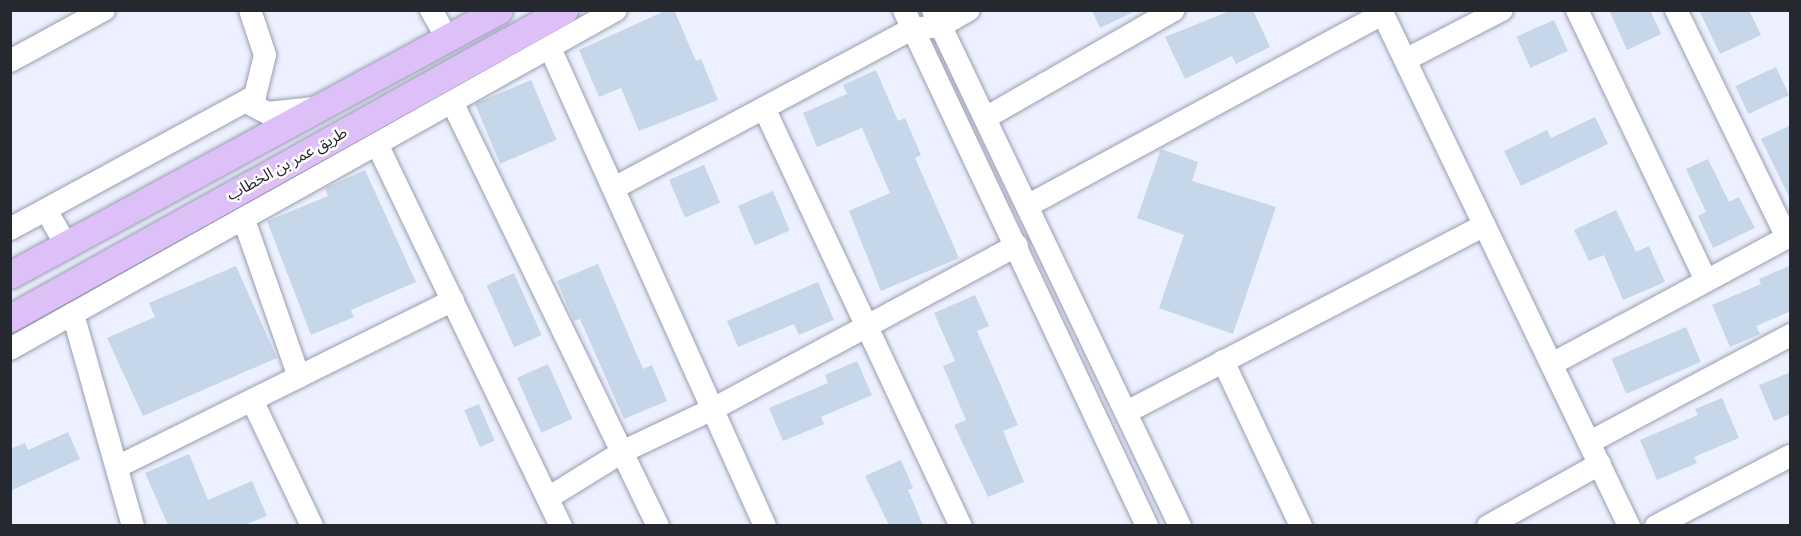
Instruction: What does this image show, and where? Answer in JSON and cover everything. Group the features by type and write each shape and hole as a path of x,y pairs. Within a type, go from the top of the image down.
{"main road":[{"name":"طريق عمر بن الخطاب","path":"10,318 564,10"},
{"name":"طريق عمر بن الخطاب","path":"10,275 448,39 485,14"}],"street":[{"path":"10,61 81,16 104,10"},
{"path":"10,229 255,96 265,55 250,10"},
{"path":"431,10 448,39"},
{"path":"10,349 453,104 616,10"},
{"path":"614,188 764,108 908,20 937,18 969,10"},
{"path":"987,117 1174,10"},
{"path":"1405,60 1502,10"},
{"path":"1577,10 1706,281"},
{"path":"1552,364 1789,237 1676,10"},
{"path":"1029,205 1382,12 1629,525"},
{"path":"937,18 987,117 1180,525"},
{"path":"908,20 1017,245 1147,525"},
{"path":"549,48 765,525"},
{"path":"246,102 268,112 320,108"},
{"path":"453,104 624,451 658,525"},
{"path":"764,108 869,324 961,525"},
{"path":"377,144 561,525"},
{"path":"46,210 66,244"},
{"path":"244,220 299,377"},
{"path":"1127,412 1484,225"},
{"path":"548,498 624,451 713,408 1017,245"},
{"path":"117,467 453,300"},
{"path":"73,314 133,525"},
{"path":"1590,442 1791,334"},
{"path":"1223,361 1301,525"},
{"path":"252,400 312,525"},
{"path":"1656,525 1791,456"},
{"path":"1488,525 1600,464"}],"building":[{"path":"667,10 674,10 696,61 701,59 718,100 639,131 621,88 599,97 579,50"},
{"path":"1092,10 1138,10 1100,28"},
{"path":"1232,10 1253,10 1270,47 1236,64 1232,56 1185,79 1165,37"},
{"path":"1609,10 1650,10 1661,34 1627,50"},
{"path":"1699,10 1749,10 1761,35 1720,54"},
{"path":"1554,20 1568,51 1530,68 1517,37"},
{"path":"1776,67 1789,95 1748,114 1735,86"},
{"path":"876,70 898,121 905,118 921,155 915,158 959,258 881,291 849,211 890,193 862,128 817,147 803,113 847,94 843,85"},
{"path":"531,80 556,140 500,164 475,104"},
{"path":"1595,117 1608,144 1521,186 1504,151 1547,130 1551,138"},
{"path":"1791,125 1791,201 1761,139"},
{"path":"1161,149 1198,162 1192,181 1276,207 1233,334 1159,308 1184,235 1137,218"},
{"path":"1708,159 1729,202 1739,197 1755,228 1713,248 1698,216 1706,212 1686,169"},
{"path":"704,165 720,203 685,218 669,180"},
{"path":"365,170 416,282 351,310 354,317 311,335 267,221 328,196 325,188"},
{"path":"773,191 790,231 755,245 738,206"},
{"path":"1616,210 1636,252 1649,246 1665,282 1623,300 1604,255 1589,261 1574,230"},
{"path":"598,264 643,369 652,365 667,401 624,419 580,319 574,321 557,281"},
{"path":"1791,265 1791,311 1756,326 1760,334 1730,347 1712,305 1761,284 1759,279"},
{"path":"236,266 277,358 143,416 107,338 155,317 149,303"},
{"path":"514,273 542,335 514,347 487,285"},
{"path":"818,282 834,320 799,335 794,324 738,347 727,321"},
{"path":"975,295 989,326 977,331 1018,425 1003,431 1024,482 988,497 954,425 966,420 943,366 955,361 934,313"},
{"path":"1686,327 1701,362 1626,394 1611,359"},
{"path":"857,361 872,395 821,417 824,424 783,441 769,408 828,383 825,375"},
{"path":"548,364 572,419 541,433 517,378"},
{"path":"1791,372 1791,414 1774,421 1759,385"},
{"path":"1722,398 1739,438 1694,457 1697,463 1657,480 1640,440 1698,415 1695,409"},
{"path":"479,404 495,441 480,447 464,410"},
{"path":"68,432 80,459 10,491 10,449 25,443 28,450"},
{"path":"189,454 208,500 252,481 267,516 244,525 168,525 145,473"},
{"path":"901,460 913,488 908,490 923,525 889,525 865,476"}]}
